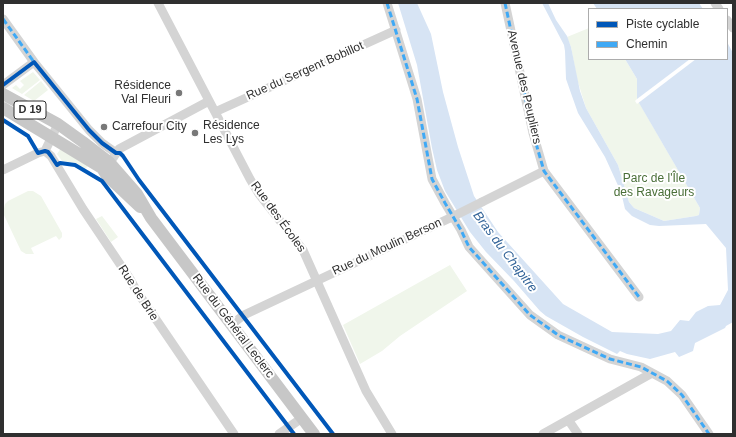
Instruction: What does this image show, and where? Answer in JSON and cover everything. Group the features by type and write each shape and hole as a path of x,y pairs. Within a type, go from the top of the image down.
{"main road":[{"name":"D 19","path":"3,94 58,124"},
{"name":"D 19","path":"3,108 51,138"},
{"name":"Rue du Général Leclerc","path":"58,124 109,161 137,194 151,218 314,434"},
{"name":"Rue du Général Leclerc","path":"51,138 109,161"}],"street":[{"name":"Rue des Écoles","path":"158,3 250,179 259,194 303,250 366,391 392,434"},
{"path":"387,3 417,99 432,179 469,247 530,315 558,335 610,359 641,368 667,381 682,395 709,434"},
{"name":"Avenue des Peupliers","path":"505,3 533,133 544,171"},
{"name":"Rue du Général Leclerc","path":"3,19 34,62 89,130 102,143 109,161"},
{"name":"Rue du Sergent Bobillot","path":"215,112 396,30"},
{"path":"3,85 34,62"},
{"path":"109,161 122,148 209,101"},
{"path":"3,170 45,151 58,124"},
{"name":"Rue de Brie","path":"45,151 51,156 83,210 234,434"},
{"path":"544,171 639,297"},
{"name":"Rue du Moulin Berson","path":"232,324 244,316 317,280 450,218 544,171"},
{"path":"543,434 569,421 652,373"},
{"path":"278,434 302,418"},
{"path":"569,421 578,434"}],"green space":[{"name":"Parc de l'Île des Ravageurs","path":"588,28 588,60 626,60 637,79 637,99 700,208 699,215 664,221 634,208 629,202 618,165 586,108 577,79 571,47 567,37"},
{"path":"33,72 40,80 22,94 12,88 16,85 20,89 24,85 20,81"},
{"path":"41,81 48,90 34,101 24,95"},
{"path":"61,148 88,166 85,169 76,163 62,161 57,154"},
{"path":"28,191 33,191 41,196 62,233 62,237 59,240 56,236 31,248 34,254 26,254 21,251 3,213 5,204 8,201"},
{"path":"102,216 118,237 111,242 96,219"},
{"path":"450,265 467,291 400,336 382,351 360,364 343,325"}],"water":[{"name":"Bras du Chapitre","path":"398,3 417,3 431,34 443,92 458,147 474,196 498,232 563,304 612,332 658,334 671,331 680,320 689,321 696,312 708,306 720,305 728,290 726,248 706,224 650,225 632,216 625,209 621,192 605,157 578,113 566,79 564,45 542,3 548,3 556,20 567,36 571,47 580,91 586,108 618,165 629,202 634,208 664,221 699,215 700,208 639,103 637,99 637,79 626,60 728,60 728,44 733,53 733,322 725,328 695,343 693,351 679,357 675,352 650,359 620,351 617,354 546,316 486,252 470,232 445,191 437,170 432,148 417,65"},
{"path":"593,3 699,3 702,8 596,8"}],"pier":[{"path":"689,60 695,60 637,104 635,101"}],"marked path":[{"path":"387,3 417,99 432,179 469,247 530,315 558,335 610,359 641,367 667,381 682,395 709,434"},
{"path":"505,3 533,133 544,171 639,297"},
{"path":"3,19 34,62"}],"cycle path":[{"path":"3,85 34,62 89,130 102,143 123,156 139,180 333,434"},
{"path":"3,120 28,136 38,153 45,151 48,152 57,165 60,163 75,165 102,181 294,434"}],"place":[{"name":"Résidence Val Fleuri","path":"179,93"},
{"name":"Carrefour City","path":"104,127"},
{"name":"Résidence Les Lys","path":"195,133"}]}
